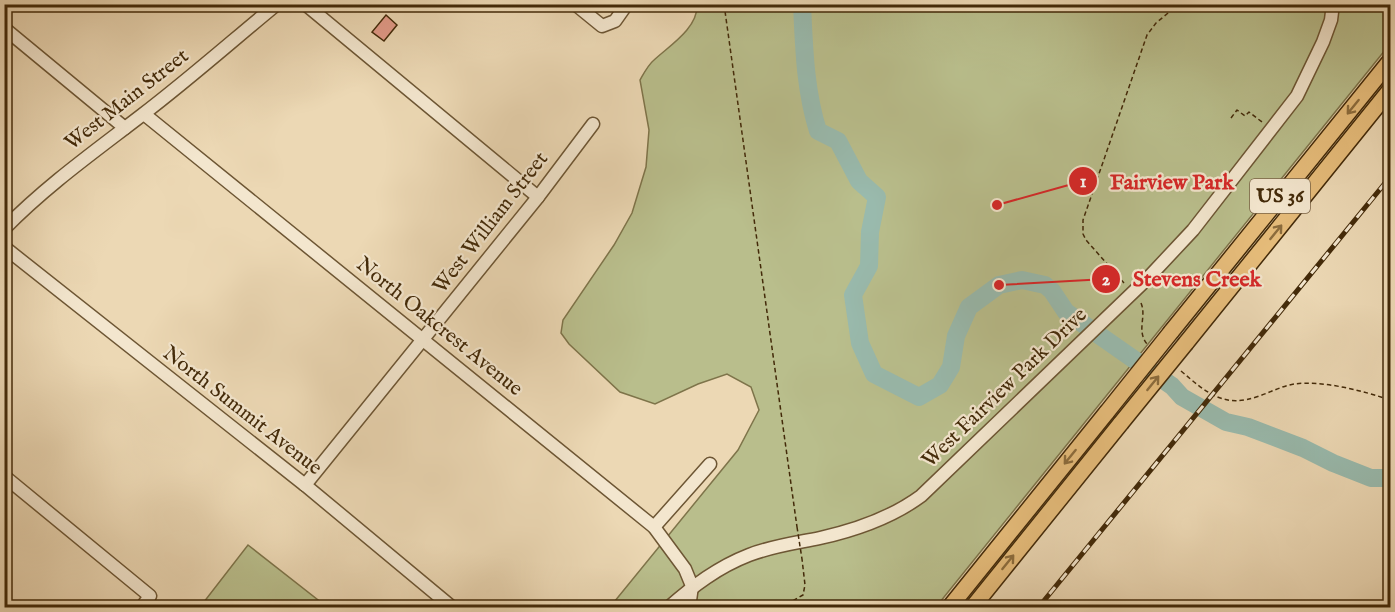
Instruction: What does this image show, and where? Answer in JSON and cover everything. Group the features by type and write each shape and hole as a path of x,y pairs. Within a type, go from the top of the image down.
{"main road":[{"name":"US 36","path":"949,608 1390,61"},
{"name":"US 36","path":"972,608 1390,90"}],"street":[{"name":"West Main Street","path":"4,229 30,202 65,173 144,114 277,4"},
{"path":"305,4 538,197"},
{"path":"576,4 602,26 615,21 627,4"},
{"name":"West Fairview Park Drive","path":"668,608 692,586 724,566 748,555 768,548 842,533 886,518 921,495 1171,255 1272,130 1305,83 1331,20 1333,4"},
{"path":"4,28 125,128"},
{"name":"North Oakcrest Avenue","path":"144,114 654,527 685,569 692,586"},
{"name":"West William Street","path":"305,485 538,197 592,124"},
{"name":"North Summit Avenue","path":"4,248 305,485 453,608"},
{"path":"654,527 710,464"},
{"path":"4,476 150,596 141,608"},
{"path":"689,608 692,586"}],"path":[{"path":"724,4 805,585 803,595 780,608"},
{"path":"1231,118 1237,110 1245,116 1249,112 1272,130"}],"green space":[{"path":"697,5 1390,5 1390,44 936,607 610,607 738,450 759,410 751,387 727,374 698,384 655,404 620,392 569,344 561,333 563,320 614,245 632,213 646,167 649,130 640,80 652,62 688,29 696,13"},
{"path":"248,545 327,607 200,607"}],"building":[{"path":"386,15 397,25 384,41 372,32"}],"waterway":[{"path":"802,4 808,84 818,131 838,141 859,181 877,197 870,232 869,266 853,295 860,343 874,374 919,397 940,385 951,367 956,336 969,307 999,285 1022,280 1045,285 1052,291 1066,312 1172,386 1182,397 1226,422 1248,427 1303,448 1371,478 1390,478"}],"railway":[{"path":"1038,608 1390,177"}],"place":[{"name":"Fairview Park","path":"997,205"},
{"name":"Stevens Creek","path":"999,285"}]}
